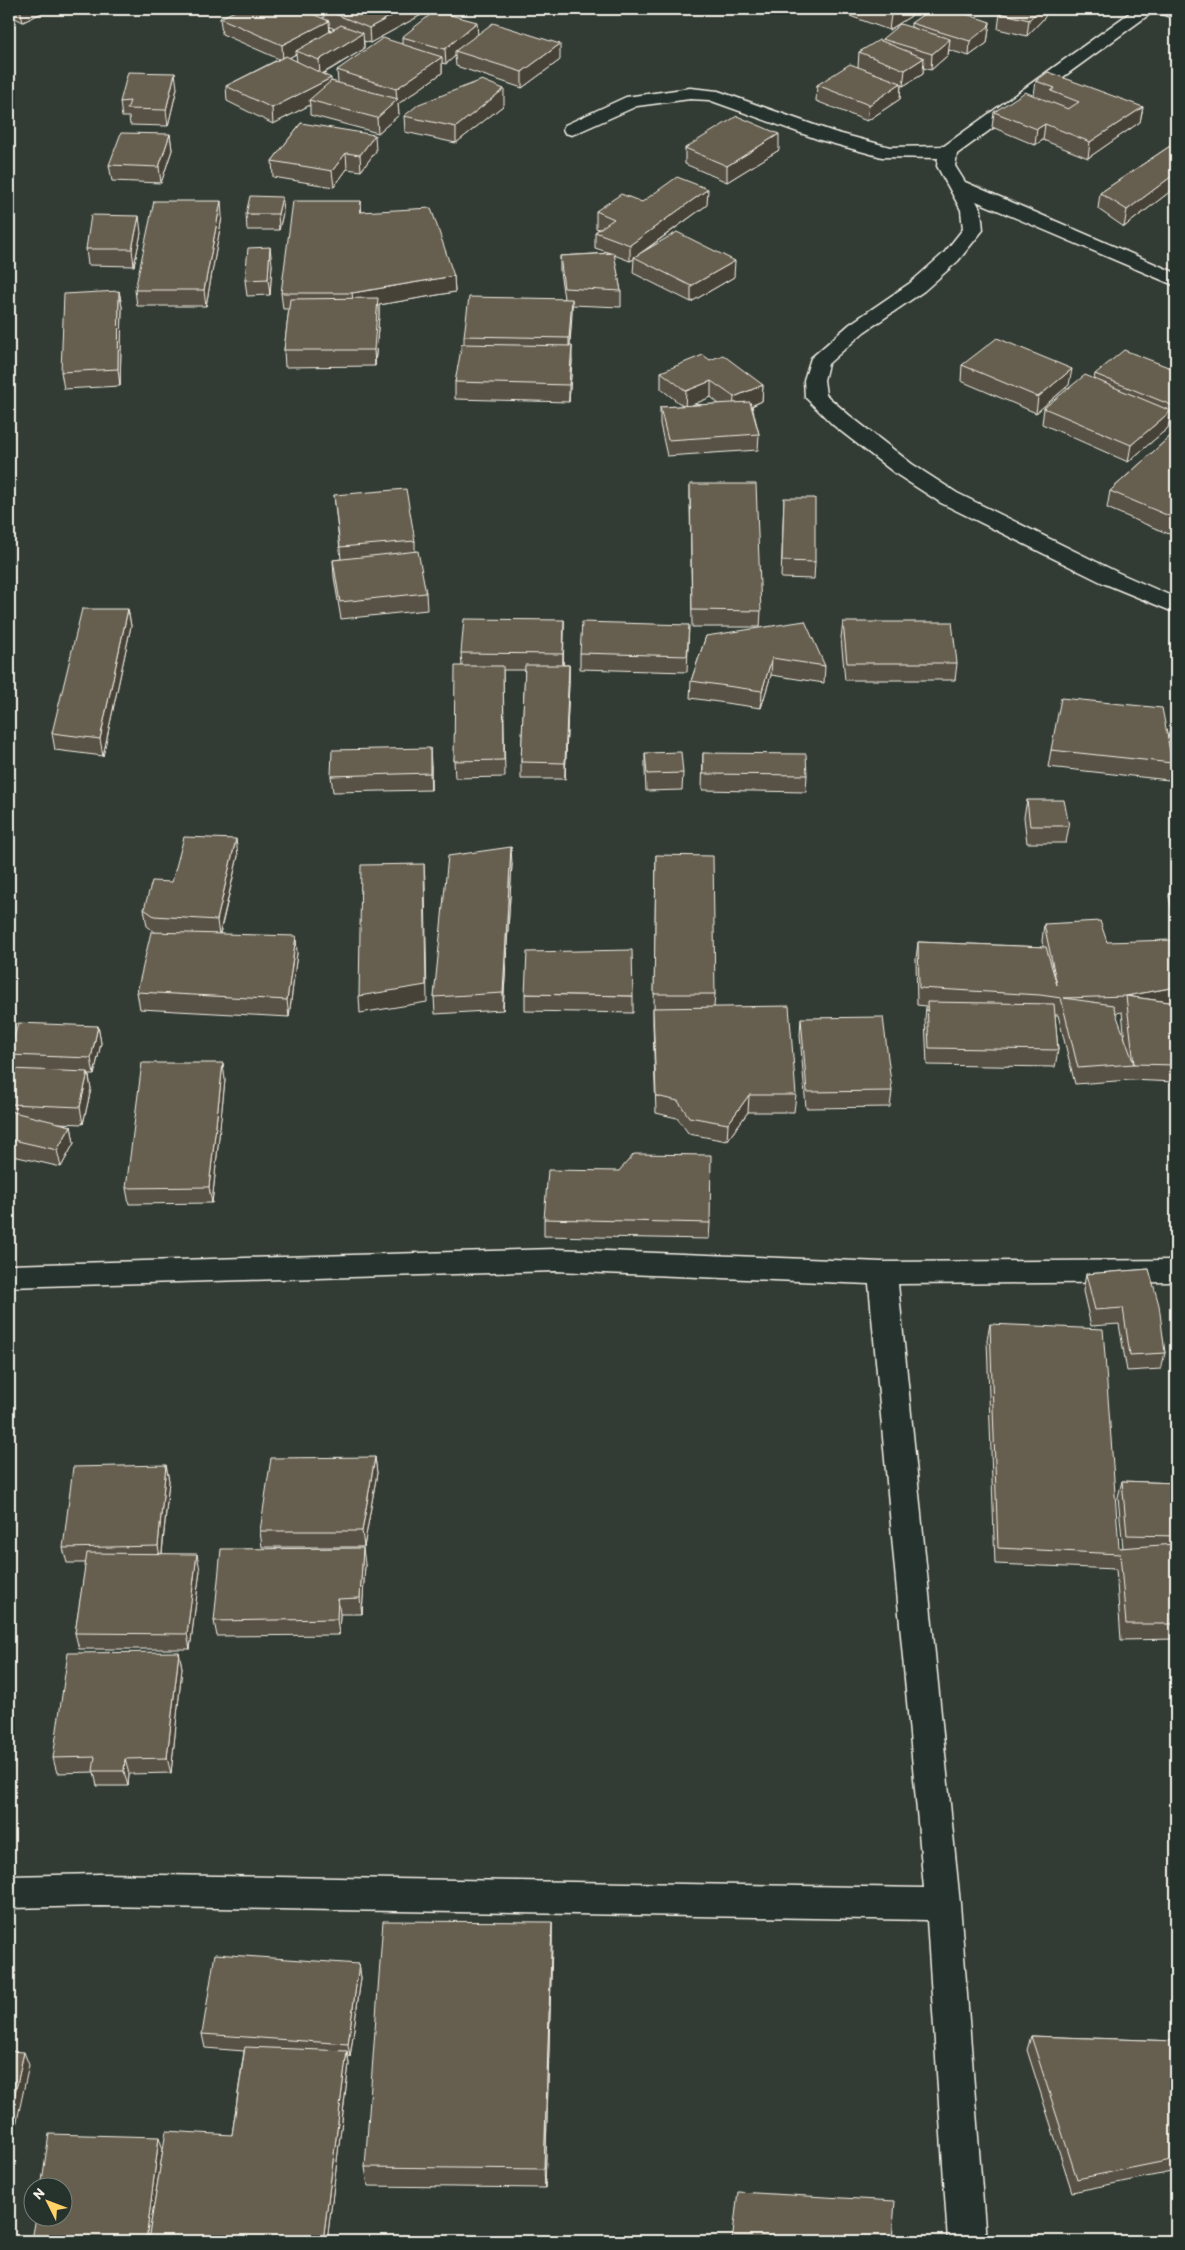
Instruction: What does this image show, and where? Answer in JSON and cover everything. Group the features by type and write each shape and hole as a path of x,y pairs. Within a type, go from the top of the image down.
{"street":[{"path":"572,130 633,101 690,93 712,96 827,136 889,153 948,152 1146,9"},
{"path":"1161,9 1176,14"},
{"path":"948,152 946,166 955,185 971,210 974,230 951,258 917,287 857,328 818,362 814,380 816,397 841,420 904,469 949,498 1111,578 1176,606"},
{"path":"955,185 1176,280"},
{"path":"9,1276 556,1260 882,1273 1176,1271"},
{"path":"882,1273 943,1904 968,2241"},
{"path":"9,1892 120,1890 943,1904"}],"building":[{"path":"239,9 301,9 329,21 282,45 220,18"},
{"path":"323,9 404,9 369,28"},
{"path":"874,9 900,9 891,15"},
{"path":"931,9 951,9 990,22 988,27 970,41 911,23"},
{"path":"1005,9 1040,9 1029,20 1000,13"},
{"path":"435,11 477,22 445,49 402,37"},
{"path":"493,23 560,44 522,72 455,51"},
{"path":"900,24 950,39 932,54 882,39"},
{"path":"341,25 363,33 319,60 296,51"},
{"path":"383,38 442,57 396,89 337,70"},
{"path":"879,40 924,58 905,70 859,52"},
{"path":"286,56 331,78 272,108 226,86"},
{"path":"850,64 901,83 869,105 817,85"},
{"path":"128,72 175,73 166,110 127,109 130,101 120,102"},
{"path":"1048,72 1143,107 1090,142 1045,124 1037,129 994,112 1025,92 1068,109 1079,102 1051,91 1055,88 1036,81"},
{"path":"482,80 504,89 456,127 404,116 419,104"},
{"path":"331,81 398,99 377,118 309,100"},
{"path":"737,116 779,134 727,166 685,148"},
{"path":"301,123 375,135 360,155 346,153 332,171 272,161"},
{"path":"121,133 170,134 159,167 109,165"},
{"path":"1176,142 1176,173 1127,210 1100,193"},
{"path":"677,177 708,189 630,245 595,232 614,219 596,211 621,194 642,202"},
{"path":"250,196 282,197 278,214 246,214"},
{"path":"154,201 221,201 204,290 135,290"},
{"path":"293,201 361,201 360,212 431,208 454,276 352,293 281,293"},
{"path":"91,215 139,216 132,249 86,249"},
{"path":"677,232 735,261 691,286 634,257"},
{"path":"270,247 268,279 245,280 248,248"},
{"path":"614,253 621,291 564,288 560,256"},
{"path":"119,291 118,369 61,372 64,294"},
{"path":"469,297 572,299 569,338 464,336"},
{"path":"378,298 374,350 284,350 290,299"},
{"path":"997,338 1072,369 1038,397 962,365"},
{"path":"462,344 572,346 569,385 455,382"},
{"path":"1124,350 1176,370 1176,407 1095,374"},
{"path":"703,355 710,360 723,355 763,385 734,397 711,381 686,391 661,372"},
{"path":"1085,375 1171,411 1131,445 1044,408"},
{"path":"750,402 759,434 668,440 660,407"},
{"path":"1176,431 1176,519 1110,491"},
{"path":"690,484 756,484 761,611 692,610"},
{"path":"406,489 415,541 340,547 334,495"},
{"path":"784,498 815,498 815,562 782,561"},
{"path":"418,551 426,593 340,602 333,560"},
{"path":"82,609 128,609 100,739 52,733"},
{"path":"464,619 564,620 563,654 461,653"},
{"path":"805,621 825,666 772,658 762,691 691,681 706,636"},
{"path":"582,622 689,625 687,656 580,653"},
{"path":"843,622 952,622 957,663 847,663"},
{"path":"525,665 569,665 565,763 521,762"},
{"path":"455,666 503,666 504,760 454,761"},
{"path":"1061,698 1162,708 1168,739 1176,702 1176,743 1168,741 1172,763 1051,750"},
{"path":"430,748 430,773 331,776 332,750"},
{"path":"681,752 683,773 647,774 645,753"},
{"path":"703,753 806,754 807,775 703,774"},
{"path":"1027,800 1064,800 1069,826 1030,826"},
{"path":"184,837 236,839 217,920 154,916 144,909 152,881 172,882"},
{"path":"511,847 503,993 434,997 448,856"},
{"path":"656,855 713,856 715,994 654,994"},
{"path":"424,864 426,985 359,996 361,865"},
{"path":"1176,879 1176,897 1172,880"},
{"path":"1100,921 1107,942 1171,940 1176,952 1176,987 1126,996 1064,998 1113,1005 1134,1064 1078,1068 1061,998 1040,995 919,988 918,942 1046,947 1057,985 1044,924"},
{"path":"151,932 296,936 287,1000 137,992"},
{"path":"632,950 633,996 525,994 527,952"},
{"path":"1126,996 1176,1003 1176,1065 1134,1064"},
{"path":"927,1002 1054,1004 1058,1050 929,1048"},
{"path":"789,1006 796,1095 749,1095 728,1124 689,1117 678,1101 656,1096 653,1008"},
{"path":"883,1017 892,1091 807,1092 801,1018"},
{"path":"18,1023 98,1026 91,1058 9,1055"},
{"path":"142,1063 223,1063 209,1187 126,1188"},
{"path":"9,1069 88,1072 80,1107 9,1104"},
{"path":"9,1111 71,1126 57,1150 9,1139"},
{"path":"634,1154 711,1155 710,1223 544,1219 548,1170 619,1171"},
{"path":"1149,1269 1159,1305 1165,1353 1130,1355 1123,1308 1095,1310 1086,1274"},
{"path":"990,1324 1103,1329 1119,1548 1176,1544 1176,1624 1126,1624 1120,1554 998,1548"},
{"path":"375,1457 362,1531 260,1531 271,1458"},
{"path":"166,1465 158,1546 63,1548 73,1467"},
{"path":"1122,1481 1176,1483 1176,1536 1127,1535"},
{"path":"363,1548 360,1598 338,1599 337,1619 214,1621 221,1549"},
{"path":"87,1553 197,1554 187,1634 75,1633"},
{"path":"179,1652 167,1758 125,1759 124,1771 93,1771 95,1757 53,1758 68,1653"},
{"path":"383,1921 552,1922 544,2169 365,2167"},
{"path":"215,1954 359,1964 348,2044 202,2034"},
{"path":"1031,2036 1176,2041 1176,2159 1077,2179"},
{"path":"245,2047 347,2051 323,2241 148,2241 166,2131 232,2135"},
{"path":"9,2051 24,2052 9,2121"},
{"path":"49,2134 159,2137 146,2241 32,2239 34,2228 72,2228 72,2178 42,2178"},
{"path":"738,2192 895,2201 892,2241 732,2241"}]}
